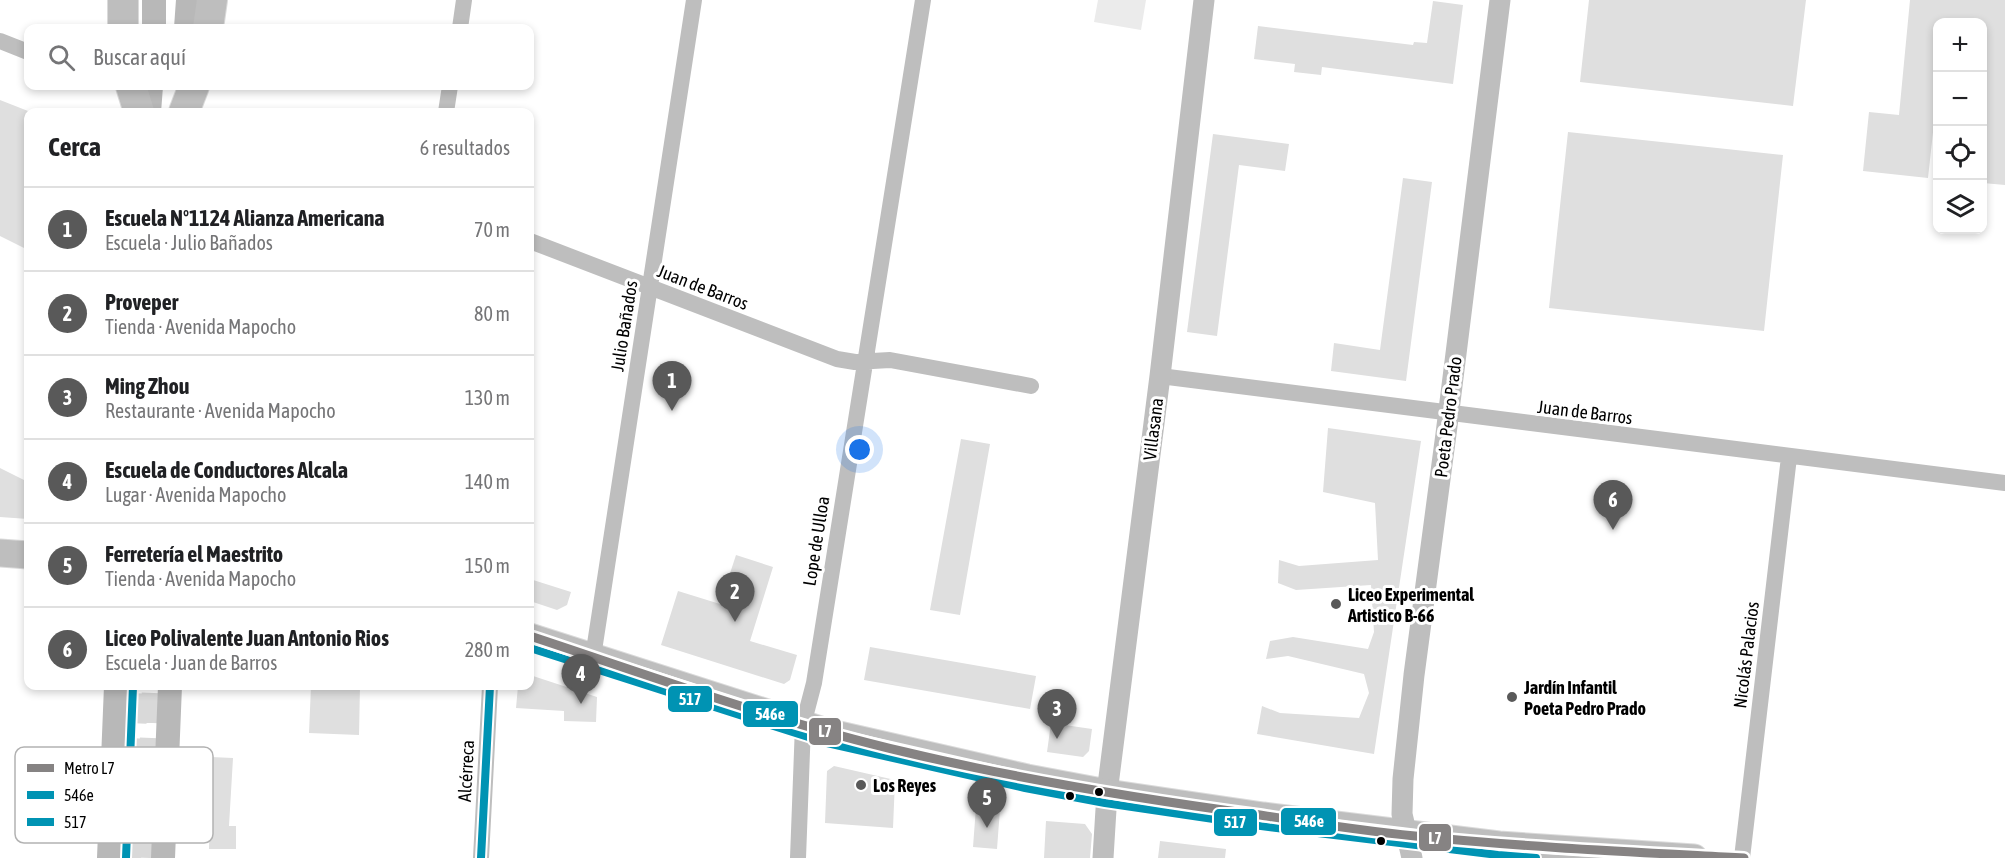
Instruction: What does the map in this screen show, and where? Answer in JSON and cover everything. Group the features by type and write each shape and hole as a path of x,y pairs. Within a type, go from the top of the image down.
{"highway":[{"path":"123,0 123,24"},
{"path":"209,24 212,0"},
{"path":"132,90 137,108"},
{"path":"185,108 192,90"}],"main road":[{"path":"154,0 154,24"},
{"path":"186,24 188,0"},
{"path":"149,108 151,90"},
{"path":"183,90 183,108"},
{"path":"0,553 24,555"},
{"path":"534,638 803,725 874,744 1107,793 1263,816 1409,846 1556,850 1694,858"},
{"path":"114,747 116,690"},
{"path":"168,747 170,690"},
{"path":"109,858 110,843"},
{"path":"163,858 164,843"}],"street":[{"path":"461,24 464,0"},
{"name":"Julio Bañados","path":"593,657 694,0"},
{"name":"Lope de Ulloa","path":"798,858 803,725 814,683 921,0"},
{"name":"Villasana","path":"1103,858 1107,793 1160,376 1204,0"},
{"name":"Poeta Pedro Prado","path":"1409,846 1402,814 1402,789 1414,675 1500,0"},
{"path":"0,41 24,50"},
{"path":"447,108 449,90"},
{"name":"Juan de Barros","path":"534,243 837,359 865,362"},
{"path":"865,362 890,360 1031,386"},
{"name":"Juan de Barros","path":"1160,376 2005,483"},
{"name":"Nicolás Palacios","path":"1742,858 1789,457"},
{"name":"Alcérreca","path":"481,858 490,690"}],"shaded area":[{"path":"1098,0 1146,0 1141,30 1094,22"}],"building":[{"path":"1589,0 1806,0 1793,106 1580,82"},
{"path":"1910,0 2005,0 2005,185 1987,183 1987,18 1933,18 1933,132 1928,178 1863,171 1869,112 1899,115"},
{"path":"1433,1 1463,5 1453,84 1322,67 1321,75 1294,72 1295,64 1254,59 1258,26 1413,45 1414,42 1427,43"},
{"path":"0,100 24,109 24,248 0,236"},
{"path":"1568,132 1783,155 1764,331 1549,308"},
{"path":"1213,134 1289,144 1285,171 1239,165 1217,336 1187,332"},
{"path":"1403,178 1432,182 1406,381 1331,371 1334,343 1380,350"},
{"path":"1328,428 1421,441 1374,754 1257,734 1262,706 1280,713 1359,718 1369,693 1364,674 1288,656 1266,659 1270,641 1293,637 1368,649 1374,632 1371,585 1296,590 1278,583 1279,560 1299,566 1378,560 1375,503 1323,492"},
{"path":"961,439 990,444 960,615 930,610"},
{"path":"0,468 24,480 24,519 0,517"},
{"path":"736,555 773,567 750,641 797,655 790,680 784,684 661,645 678,591 720,604"},
{"path":"534,580 571,592 567,605 557,610 534,602"},
{"path":"870,647 1036,676 1030,709 864,680"},
{"path":"534,676 597,697 596,722 564,721 564,711 516,708 518,690 534,690"},
{"path":"311,690 360,690 359,735 309,733"},
{"path":"1051,723 1092,729 1089,751 1083,757 1047,752"},
{"path":"213,757 233,758 229,826 236,826 236,849 209,849 209,843 213,843"},
{"path":"834,766 895,780 893,828 825,823 827,771"},
{"path":"976,807 1000,809 997,849 973,847"},
{"path":"1046,821 1085,824 1092,834 1090,858 1044,858"},
{"path":"1160,841 1226,849 1225,858 1158,858"}],"tunnel":[{"path":"131,747 133,690"},
{"path":"155,747 157,690"},
{"path":"126,858 127,843"},
{"path":"150,858 151,843"}],"metro line":[{"name":"L7","path":"534,637 810,727 905,752 1037,780 1171,802 1396,834 1538,846 1744,858"}],"transit line":[{"name":"546e","path":"534,638 830,733 1027,778 1107,793 1263,816 1499,845 1694,858"},
{"name":"517","path":"534,649 827,743 1025,788 1105,803 1261,826 1536,858"},
{"name":"546e","path":"131,747 133,690"},
{"name":"546e","path":"481,858 490,690"},
{"name":"546e","path":"126,858 127,843"}],"place":[{"name":"Escuela N°1124 Alianza Americana","path":"672,411"},
{"name":"Liceo Polivalente Juan Antonio Rios","path":"1613,530"},
{"name":"Liceo Experimental Artistico B-66","path":"1336,604"},
{"name":"Proveper","path":"735,622"},
{"name":"Jardín Infantil Poeta Pedro Prado","path":"1512,697"},
{"name":"Escuela de Conductores Alcala","path":"581,704"},
{"name":"Ming Zhou","path":"1057,739"},
{"name":"Los Reyes","path":"861,785"},
{"name":"Ferretería el Maestrito","path":"987,828"}]}
